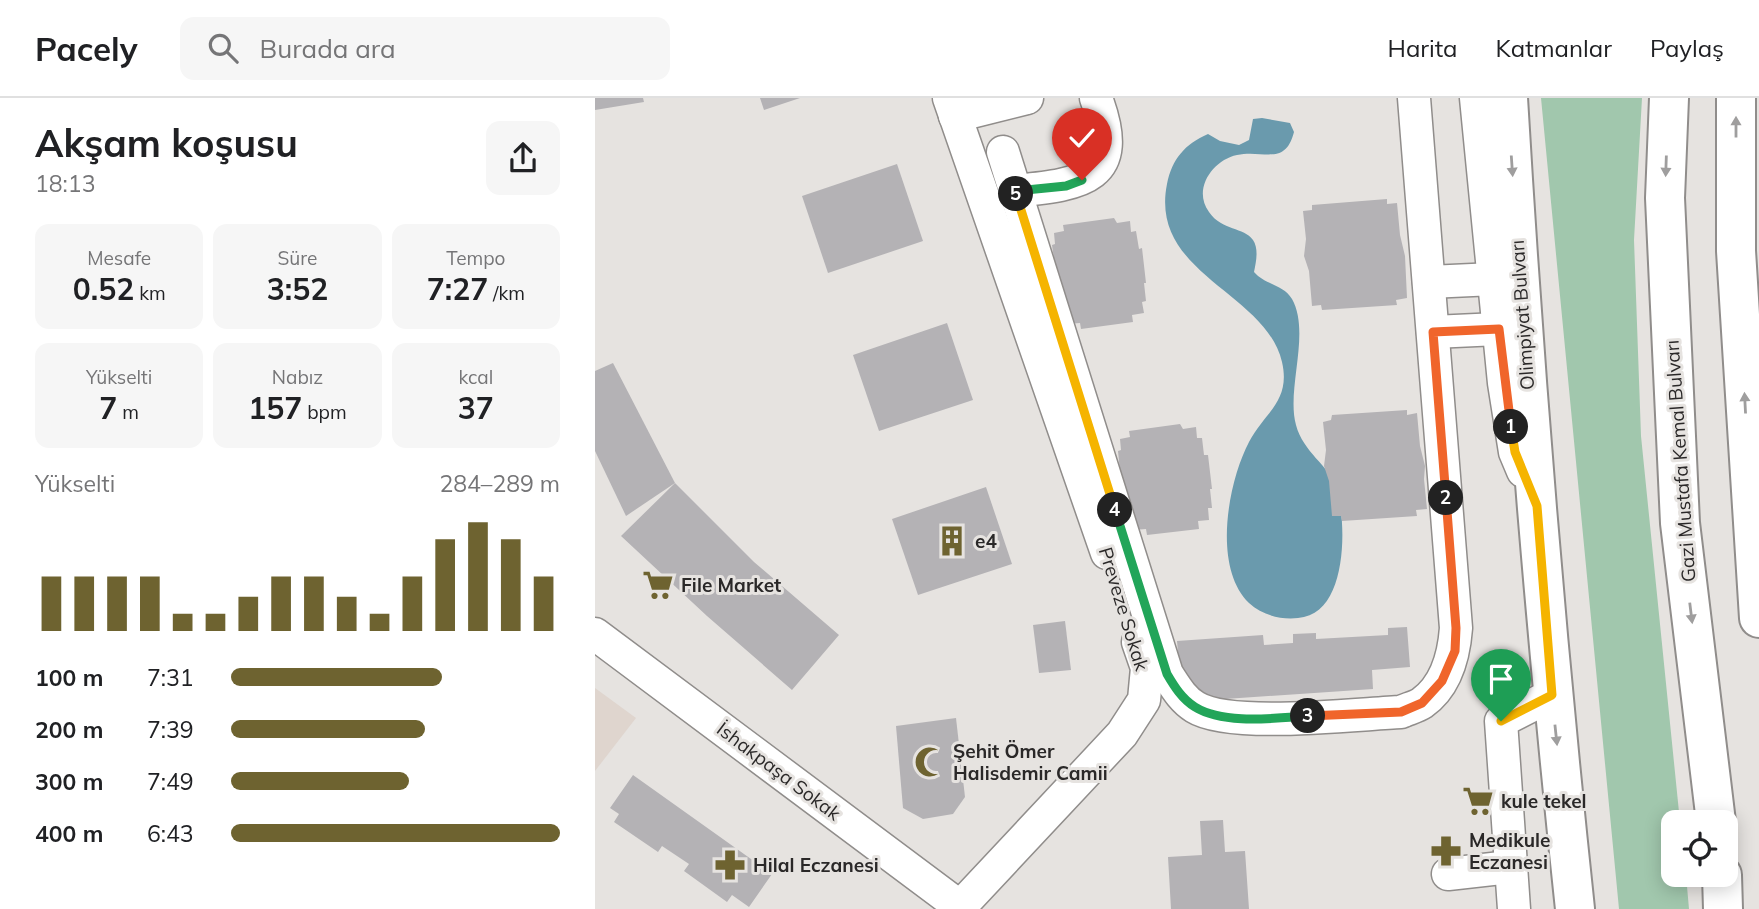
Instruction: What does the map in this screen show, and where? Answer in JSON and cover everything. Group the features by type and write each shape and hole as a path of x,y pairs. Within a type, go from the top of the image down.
{"main road":[{"name":"Olimpiyat Bulvarı","path":"1508,98 1552,695 1575,909"},
{"name":"Gazi Mustafa Kemal Bulvarı","path":"1669,98 1665,198 1680,523 1715,810"},
{"path":"1736,98 1736,251 1759,618"},
{"path":"1722,887 1723,909"}],"street":[{"path":"952,107 1027,98"},
{"path":"1015,191 1066,186 1082,180 1097,168 1105,152 1105,132 1096,98"},
{"path":"1003,152 1167,674 1178,692 1196,708 1224,717 1250,719 1401,712 1422,703 1442,681 1455,651 1456,628 1414,98"},
{"path":"1476,98 1504,383 1515,452 1537,506"},
{"name":"Preveze Sokak","path":"952,107 1147,668 1144,700 1122,734 962,908"},
{"path":"1429,282 1494,279"},
{"path":"1433,332 1499,329"},
{"name":"İshakpaşa Sokak","path":"595,634 962,908"},
{"path":"1514,909 1501,721 1552,695"},
{"path":"1448,874 1510,867"}],"shaded area":[{"path":"595,688 636,718 595,771"}],"green space":[{"path":"1541,98 1642,98 1634,240 1641,436 1679,810 1661,810 1661,887 1687,887 1689,909 1619,909"}],"water":[{"path":"1253,119 1290,123 1294,132 1285,150 1272,154 1247,154 1228,158 1213,169 1204,185 1203,194 1204,203 1214,218 1253,240 1256,251 1254,272 1263,280 1284,290 1292,299 1299,328 1294,395 1296,425 1304,443 1333,479 1340,501 1342,542 1335,584 1327,601 1315,613 1298,618 1272,616 1249,603 1230,568 1227,547 1227,524 1235,479 1249,442 1280,397 1284,375 1282,362 1272,338 1255,317 1191,261 1175,240 1166,215 1169,175 1181,153 1208,134 1220,141 1239,145 1249,140"}],"building":[{"path":"595,98 643,98 644,102 595,110"},
{"path":"760,98 800,98 764,110"},
{"path":"897,164 923,241 828,273 802,196"},
{"path":"1387,199 1387,204 1397,203 1405,256 1407,298 1396,300 1397,305 1322,310 1321,305 1312,306 1309,271 1304,256 1306,239 1303,211 1312,210 1312,205"},
{"path":"1114,218 1117,223 1130,221 1131,232 1136,231 1139,249 1142,248 1146,283 1146,301 1142,302 1144,313 1132,315 1133,322 1081,329 1080,323 1067,324 1052,245 1055,244 1054,233 1064,231 1063,225"},
{"path":"947,323 973,400 879,431 853,355"},
{"path":"613,363 675,483 626,516 595,451 595,371"},
{"path":"1407,410 1407,415 1417,413 1425,466 1427,509 1416,510 1417,516 1342,521 1341,516 1332,516 1329,481 1324,466 1326,450 1323,422 1331,420 1332,415"},
{"path":"1180,424 1183,429 1196,427 1197,438 1202,438 1204,455 1208,455 1212,489 1212,508 1208,508 1209,520 1198,521 1199,529 1147,535 1146,529 1133,530 1115,473 1120,472 1120,439 1130,437 1129,431"},
{"path":"675,483 754,562 839,635 792,690 621,536"},
{"name":"e4","path":"986,487 1012,564 918,595 892,519"},
{"path":"1065,621 1071,670 1039,673 1033,625"},
{"path":"1407,627 1410,667 1372,670 1373,689 1196,701 1195,686 1181,688 1177,641 1263,635 1264,645 1293,643 1293,634 1316,633 1316,639 1388,635 1388,628"},
{"name":"Şehit Ömer Halisdemir Camii","path":"956,718 965,797 953,814 923,819 903,808 896,726"},
{"path":"633,775 772,874 749,907 732,895 727,902 684,871 689,864 662,846 658,852 614,822 619,814 610,808"},
{"path":"1223,820 1225,852 1245,851 1249,909 1171,909 1168,857 1202,855 1200,821"}],"place":[{"name":"e4","path":"952,541"},
{"name":"File Market","path":"658,585"},
{"name":"Şehit Ömer Halisdemir Camii","path":"930,762"},
{"name":"kule tekel","path":"1478,801"},
{"name":"Medikule Eczanesi","path":"1446,851"},
{"name":"Hilal Eczanesi","path":"730,865"}],"route":[{"path":"1082,180 1066,186 1015,191 1167,674 1178,692 1196,708 1224,717 1250,719 1401,712 1422,703 1442,681 1455,651 1456,628 1433,332 1499,329 1515,452 1537,506 1552,695 1501,721"}]}
